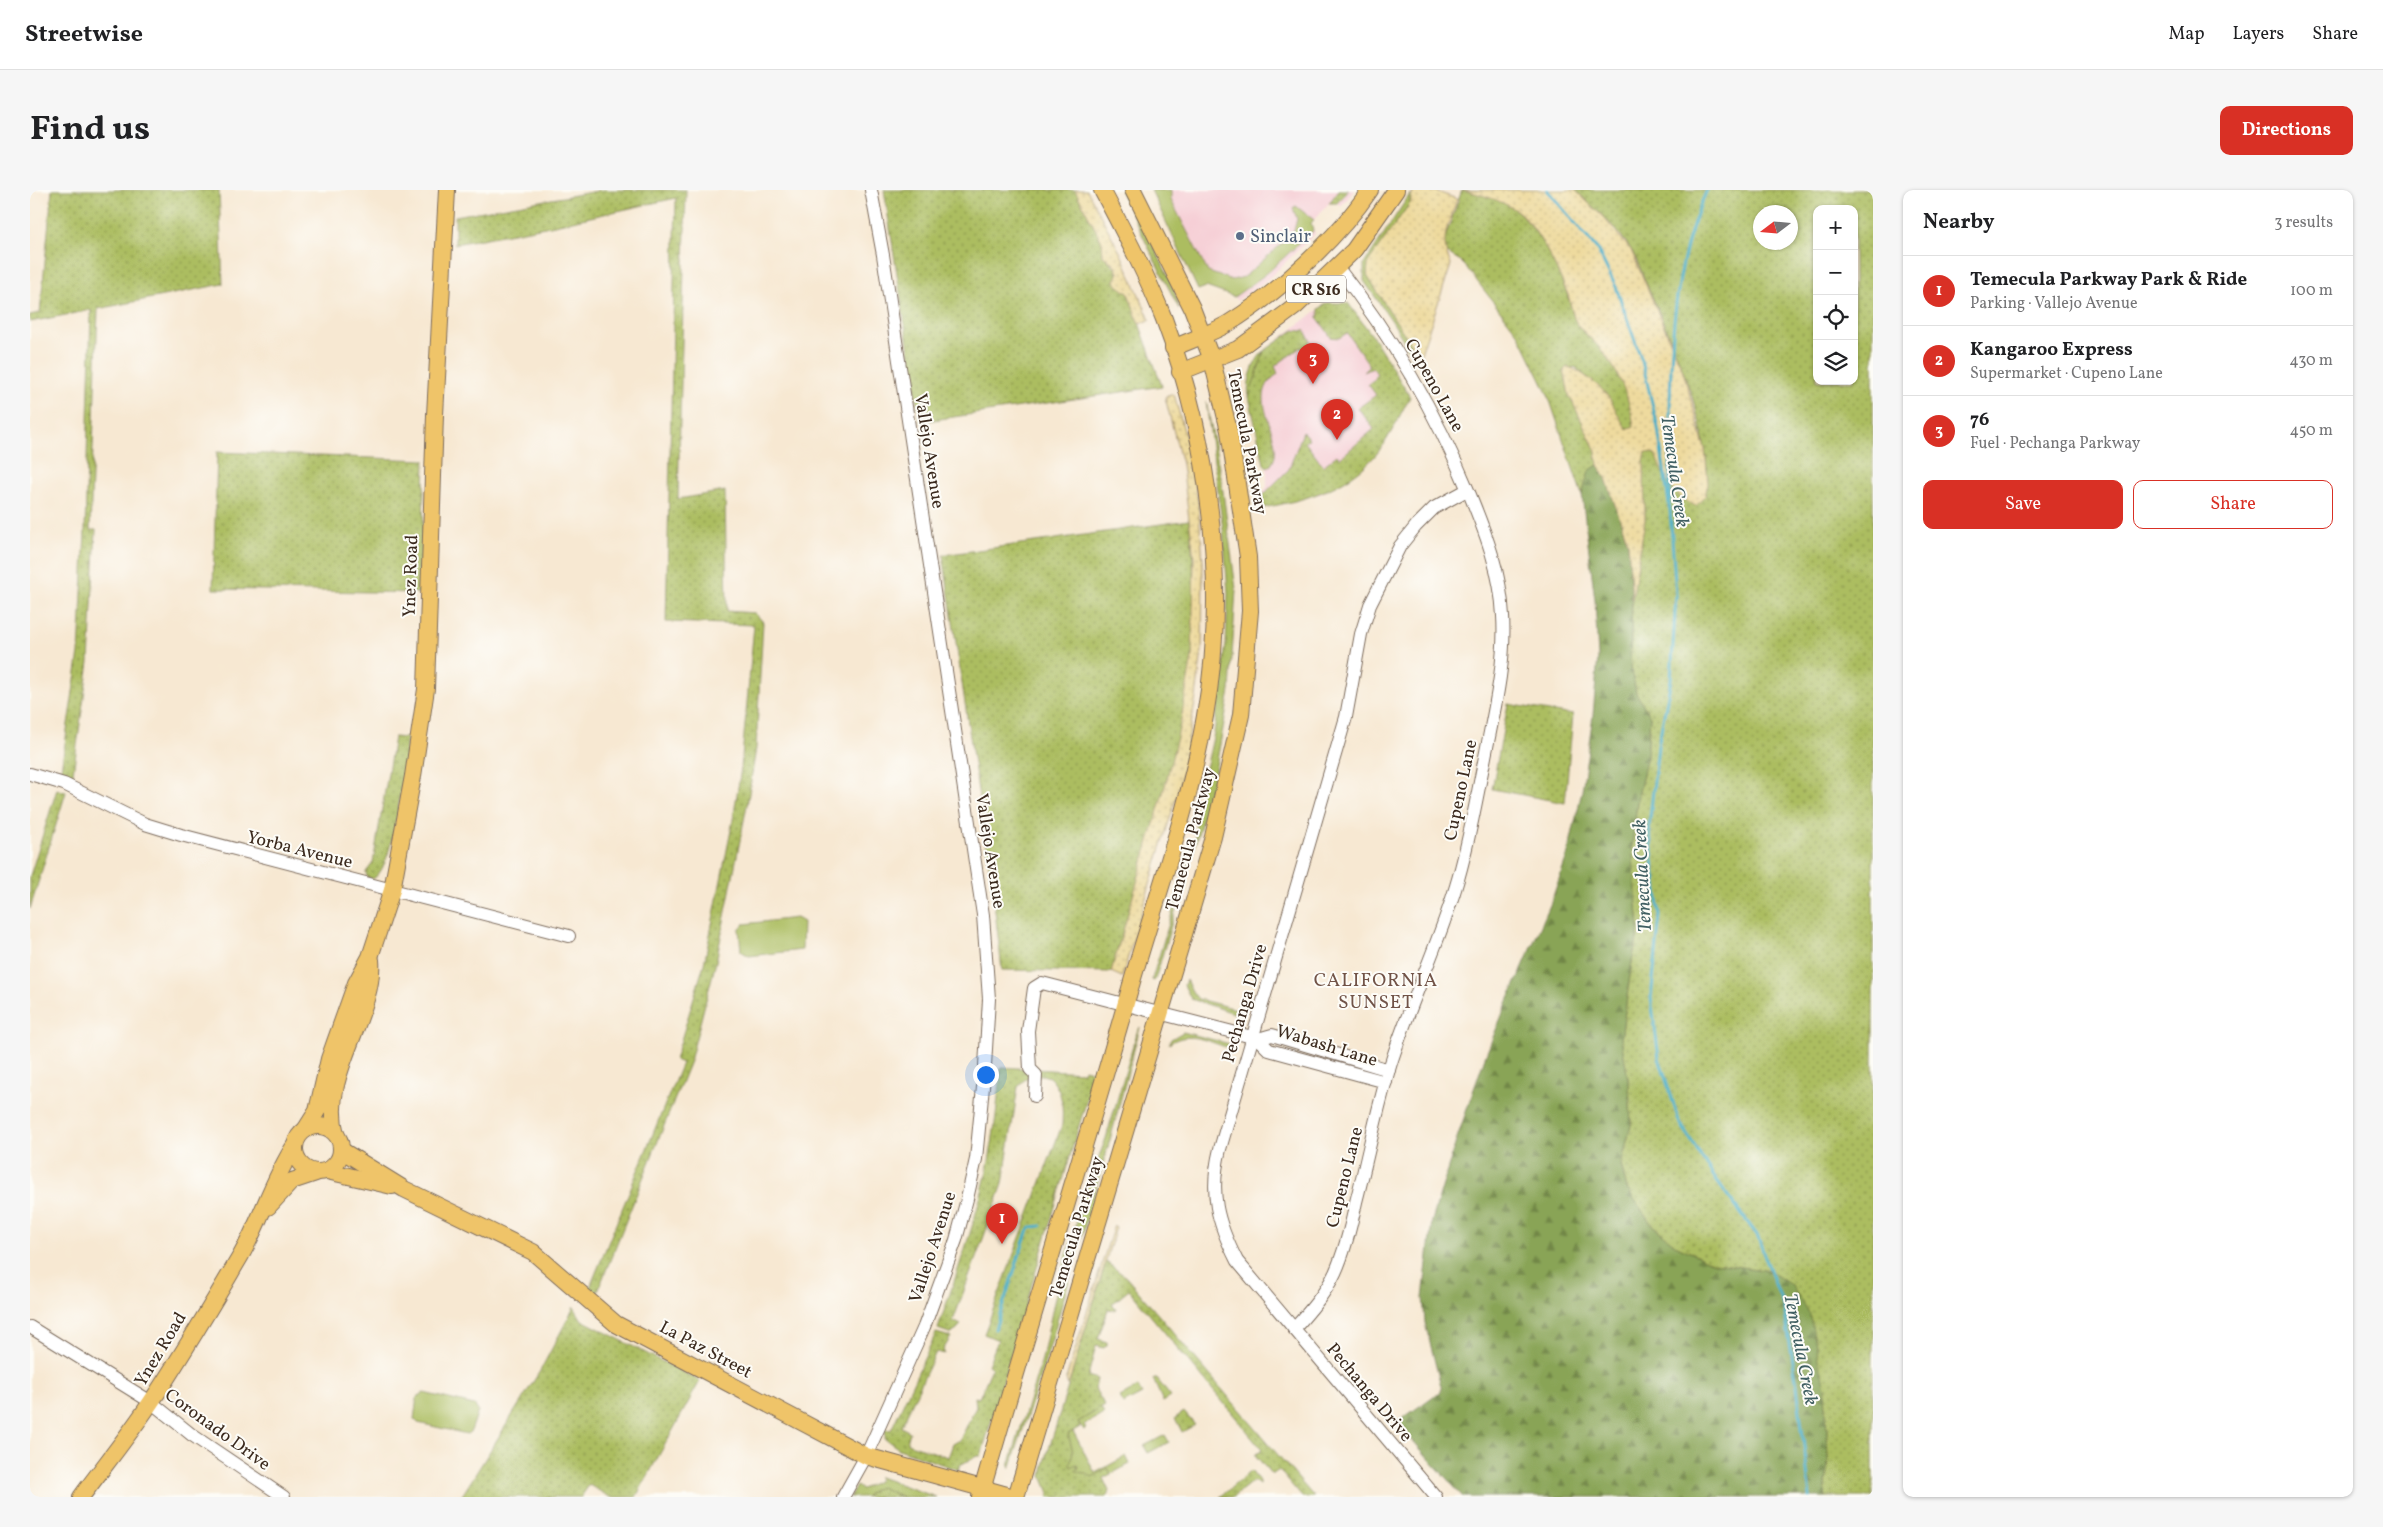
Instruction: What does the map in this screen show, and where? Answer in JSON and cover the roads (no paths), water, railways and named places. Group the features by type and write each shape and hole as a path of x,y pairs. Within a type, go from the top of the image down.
{"main road":[{"name":"Ynez Road","path":"305,1130 317,1111 329,1058 356,983 370,957 392,890 426,690 435,415 447,190"},
{"name":"Temecula Parkway","path":"981,1493 1125,1006 1162,888 1196,760 1207,706 1214,638 1215,584 1206,487 1192,416 1164,319 1102,190"},
{"name":"Temecula Parkway","path":"1015,1497 1214,837 1230,772 1241,715 1250,611 1248,557 1229,432 1212,360 1203,335 1166,253 1133,190"},
{"name":"CR S16","path":"1173,348 1228,323 1277,288 1356,212 1370,190"},
{"name":"CR S16","path":"1180,372 1238,349 1262,333 1310,295 1338,268 1370,229 1396,190"},
{"name":"Ynez Road","path":"336,1134 333,1121 334,1095 348,1046 370,985 372,974 370,957"},
{"path":"311,1127 325,1127 336,1134 341,1150 337,1163 321,1172 306,1169 298,1161 295,1145 305,1130 311,1127"},
{"name":"Ynez Road","path":"81,1497 151,1402 240,1256 262,1214 270,1191 295,1145"},
{"name":"La Paz Street","path":"341,1150 404,1189 533,1252 616,1324 866,1456 981,1493 1015,1497"},
{"name":"Ynez Road","path":"262,1214 292,1181 321,1172"},
{"name":"La Paz Street","path":"321,1172 404,1189"}],"street":[{"name":"Vallejo Avenue","path":"843,1497 866,1456 924,1327 956,1240 976,1159 982,1116 989,999 984,915 884,255 871,190"},
{"name":"Cupeno Lane","path":"1294,1329 1326,1289 1340,1260 1388,1076 1457,882 1498,689 1503,615 1498,574 1486,535 1440,427 1420,390 1370,310 1338,268"},
{"name":"Pechanga Drive","path":"1436,1497 1237,1261 1225,1238 1217,1214 1214,1191 1215,1168 1255,1038 1346,717 1360,642 1370,605 1400,546 1411,532 1434,508 1468,490"},
{"name":"Yorba Avenue","path":"30,774 64,784 144,824 233,850 568,936"},
{"name":"Wabash Lane","path":"1035,1096 1036,1075 1030,1069 1028,1031 1034,988 1042,983 1125,1006 1161,1013 1255,1038 1272,1035 1388,1076"},
{"name":"Coronado Drive","path":"30,1327 151,1402 192,1435 284,1497"}],"waterway":[{"name":"Temecula Creek","path":"1547,190 1597,249 1616,287 1642,361 1658,428 1670,511 1676,595 1671,679 1658,746 1649,827 1660,916 1651,998 1659,1058 1679,1121 1716,1180 1757,1235 1784,1308 1797,1386 1810,1497"},
{"path":"1670,499 1672,342 1676,302 1683,263 1693,226 1707,190"},
{"path":"995,1329 1027,1232 1032,1227 1041,1226"}],"place":[{"name":"Sinclair","path":"1240,236"},
{"name":"76","path":"1313,384"},
{"name":"Kangaroo Express","path":"1337,440"},
{"name":"Temecula Parkway Park & Ride","path":"1002,1244"}],"district":[{"name":"CALIFORNIA SUNSET","path":"1376,990"}]}
